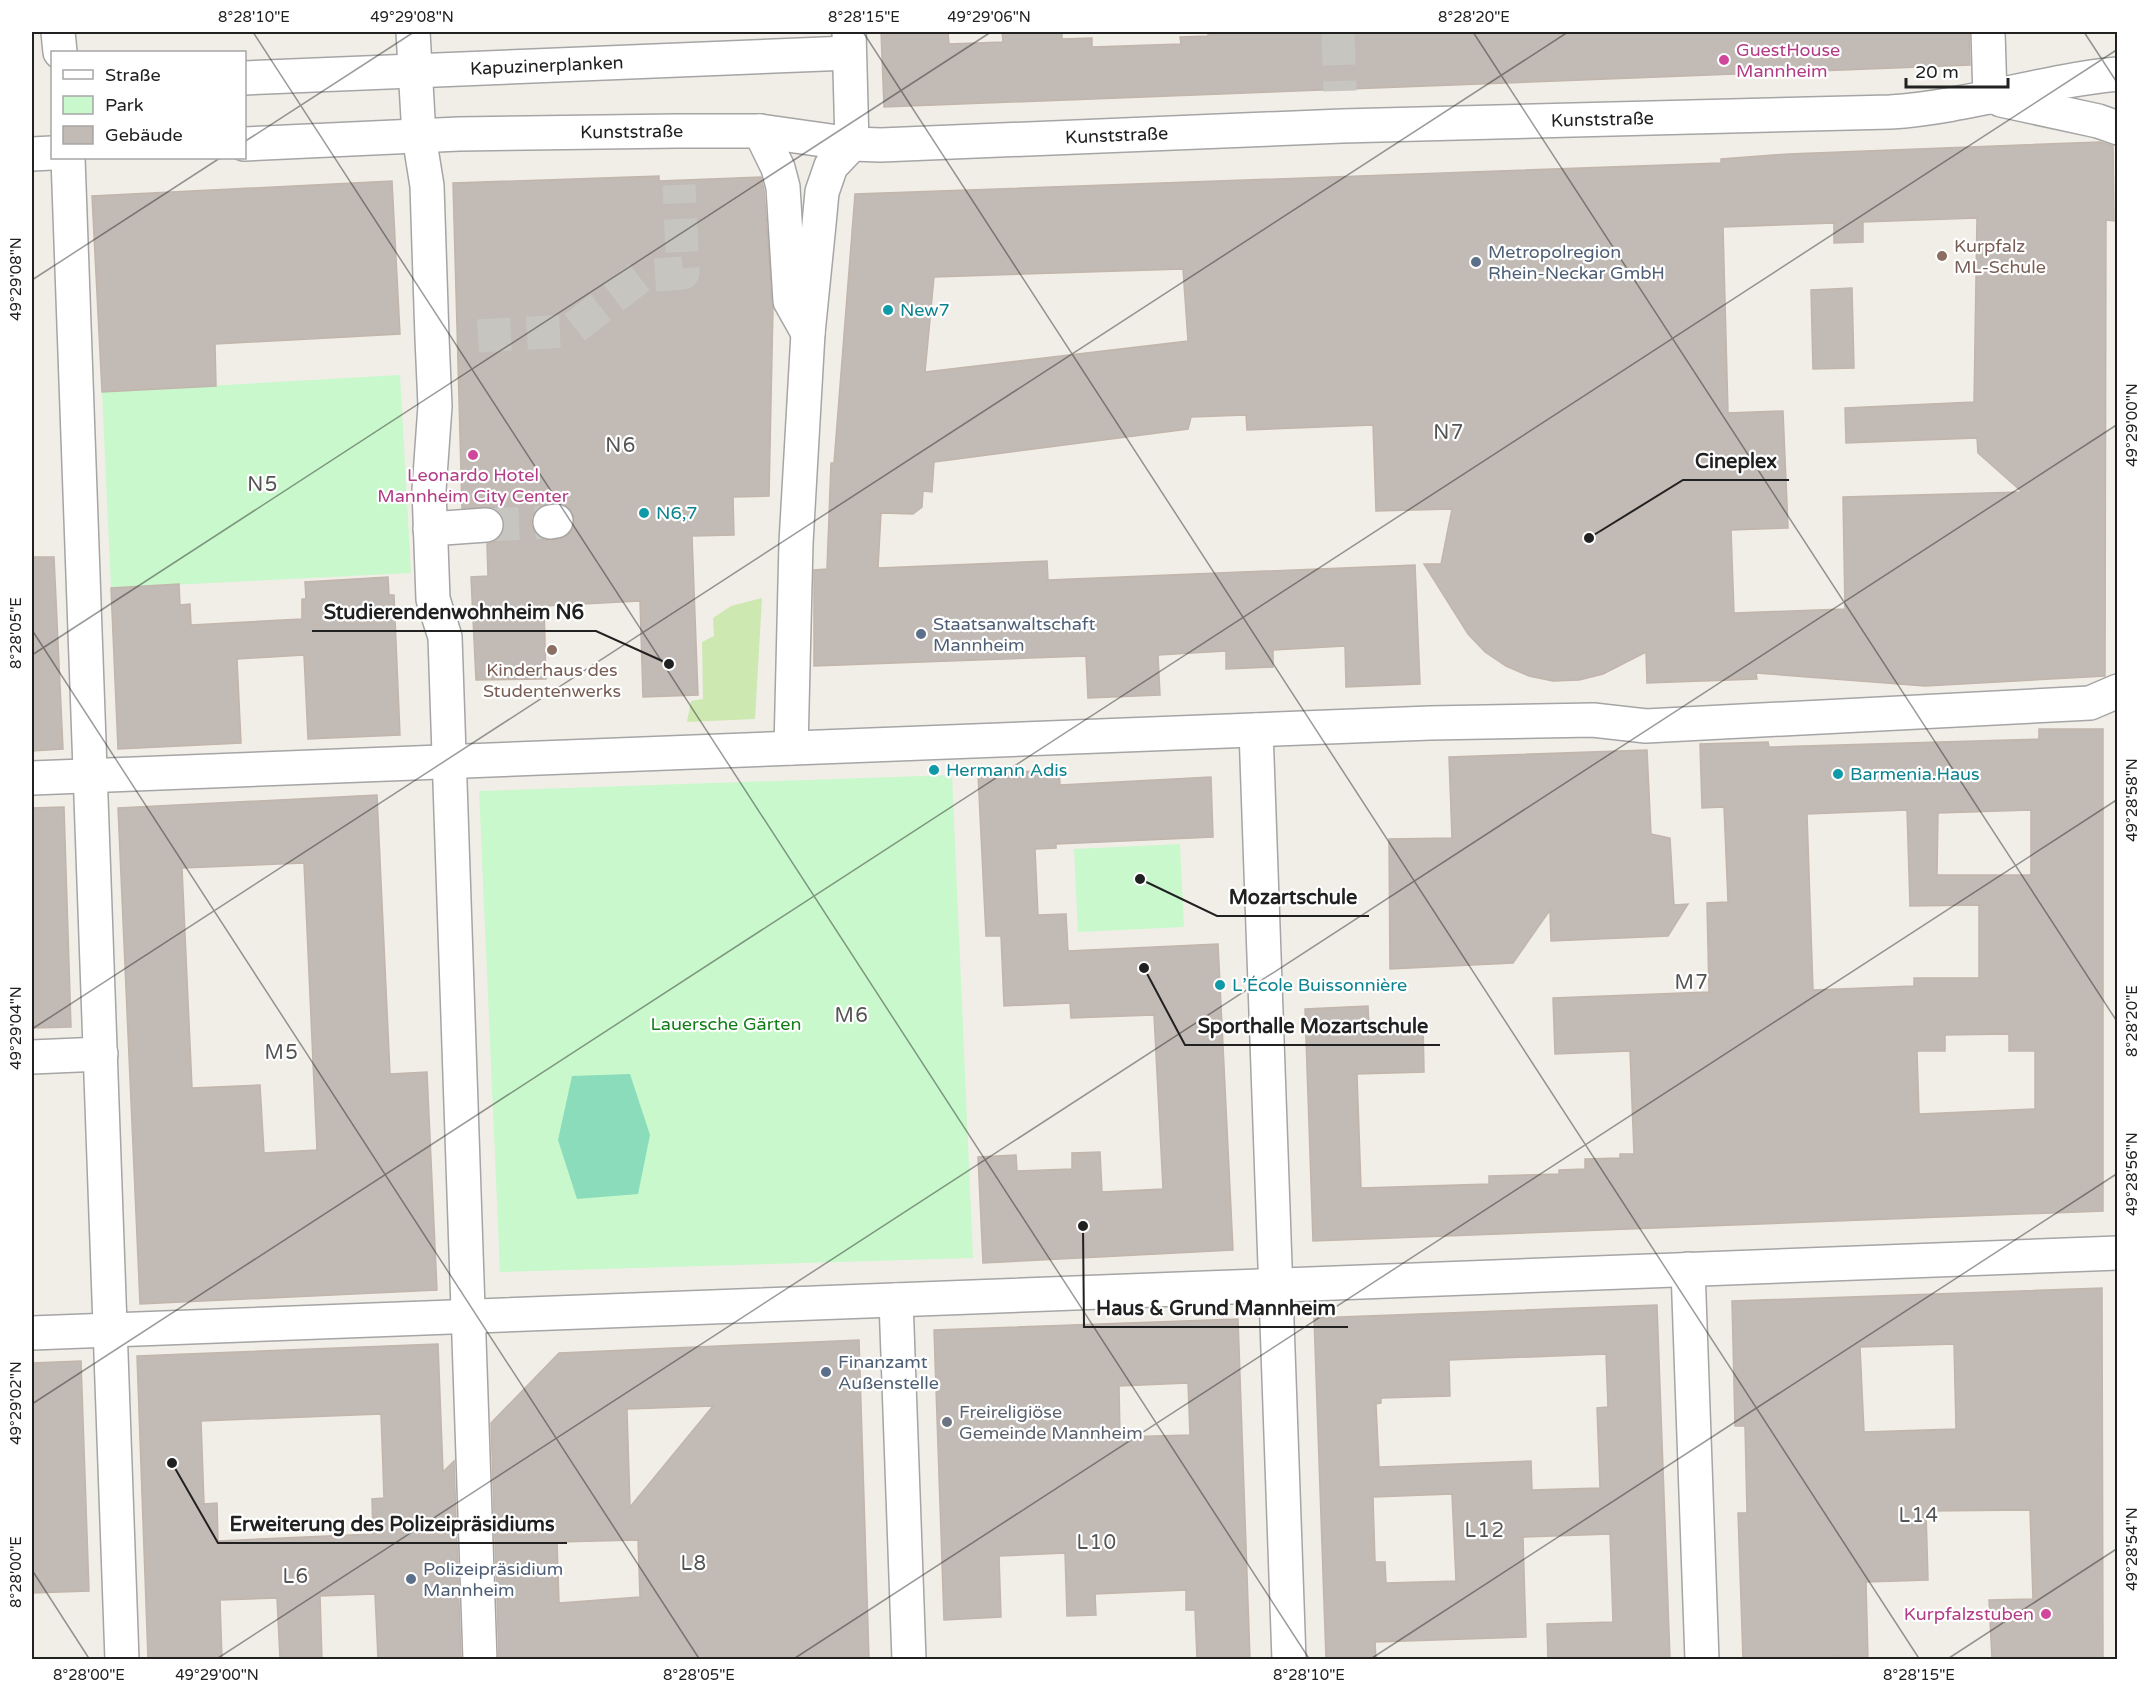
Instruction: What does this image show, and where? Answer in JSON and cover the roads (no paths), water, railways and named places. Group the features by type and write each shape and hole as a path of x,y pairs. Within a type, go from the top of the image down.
{"street":[{"path":"58,32 60,51"},
{"path":"413,32 419,136 427,186 434,395 429,490 430,529 433,599 445,637 447,762 480,1659"},
{"path":"791,748 796,543 808,333 822,192 831,166 852,144 849,42"},
{"name":"Kapuzinerplanken","path":"246,78 415,71 849,42"},
{"path":"1988,47 1990,98"},
{"name":"Kunststraße","path":"246,144 419,136 759,131 852,144 1133,136 1342,126 1890,112 1938,108 2072,79 2118,74"},
{"name":"Kunststraße","path":"1990,98 2090,118 2118,128"},
{"path":"759,131 778,168 783,187 781,302 808,333"},
{"path":"32,154 51,153"},
{"path":"68,159 122,1659"},
{"path":"781,302 802,291 814,274"},
{"path":"430,529 486,525"},
{"path":"32,778 1256,730 1593,720 1646,726 1769,722 2090,703 2118,692"},
{"path":"1256,730 1289,1659"},
{"path":"32,1057 101,1054"},
{"path":"32,1333 2118,1253"},
{"path":"1688,1269 1702,1659"},
{"path":"896,1300 909,1659"}],"tunnel":[{"path":"1338,32 1340,91"},
{"path":"478,336 570,331 641,276 683,273 679,185"},
{"path":"486,525 550,522"}],"place":[{"name":"GuestHouse Mannheim","path":"1724,60"},
{"name":"Kurpfalz ML-Schule","path":"1942,256"},
{"name":"Metropolregion Rhein-Neckar GmbH","path":"1476,262"},
{"name":"New7","path":"888,310"},
{"name":"Leonardo Hotel Mannheim City Center","path":"473,455"},
{"name":"N6,7","path":"644,513"},
{"name":"Cineplex","path":"1589,538"},
{"name":"Staatsanwaltschaft Mannheim","path":"921,634"},
{"name":"Kinderhaus des Studentenwerks","path":"552,650"},
{"name":"Studierendenwohnheim N6","path":"669,664"},
{"name":"Hermann Adis","path":"934,770"},
{"name":"Barmenia.Haus","path":"1838,774"},
{"name":"Mozartschule","path":"1140,879"},
{"name":"Sporthalle Mozartschule","path":"1144,968"},
{"name":"L’École Buissonnière","path":"1220,985"},
{"name":"Haus & Grund Mannheim","path":"1083,1226"},
{"name":"Finanzamt Außenstelle","path":"826,1372"},
{"name":"Freireligiöse Gemeinde Mannheim","path":"947,1422"},
{"name":"Erweiterung des Polizeipräsidiums","path":"172,1463"},
{"name":"Polizeipräsidium Mannheim","path":"411,1579"},
{"name":"Kurpfalzstuben","path":"2046,1614"}],"district":[{"name":"N7","path":"1449,433"},
{"name":"N6","path":"621,446"},
{"name":"N5","path":"263,485"},
{"name":"M7","path":"1692,983"},
{"name":"M6","path":"852,1016"},
{"name":"M5","path":"282,1053"},
{"name":"L14","path":"1919,1516"},
{"name":"L12","path":"1485,1531"},
{"name":"L10","path":"1097,1543"},
{"name":"L8","path":"694,1564"},
{"name":"L6","path":"296,1577"}],"park label":[{"name":"Lauersche Gärten","path":"726,1024"}]}
